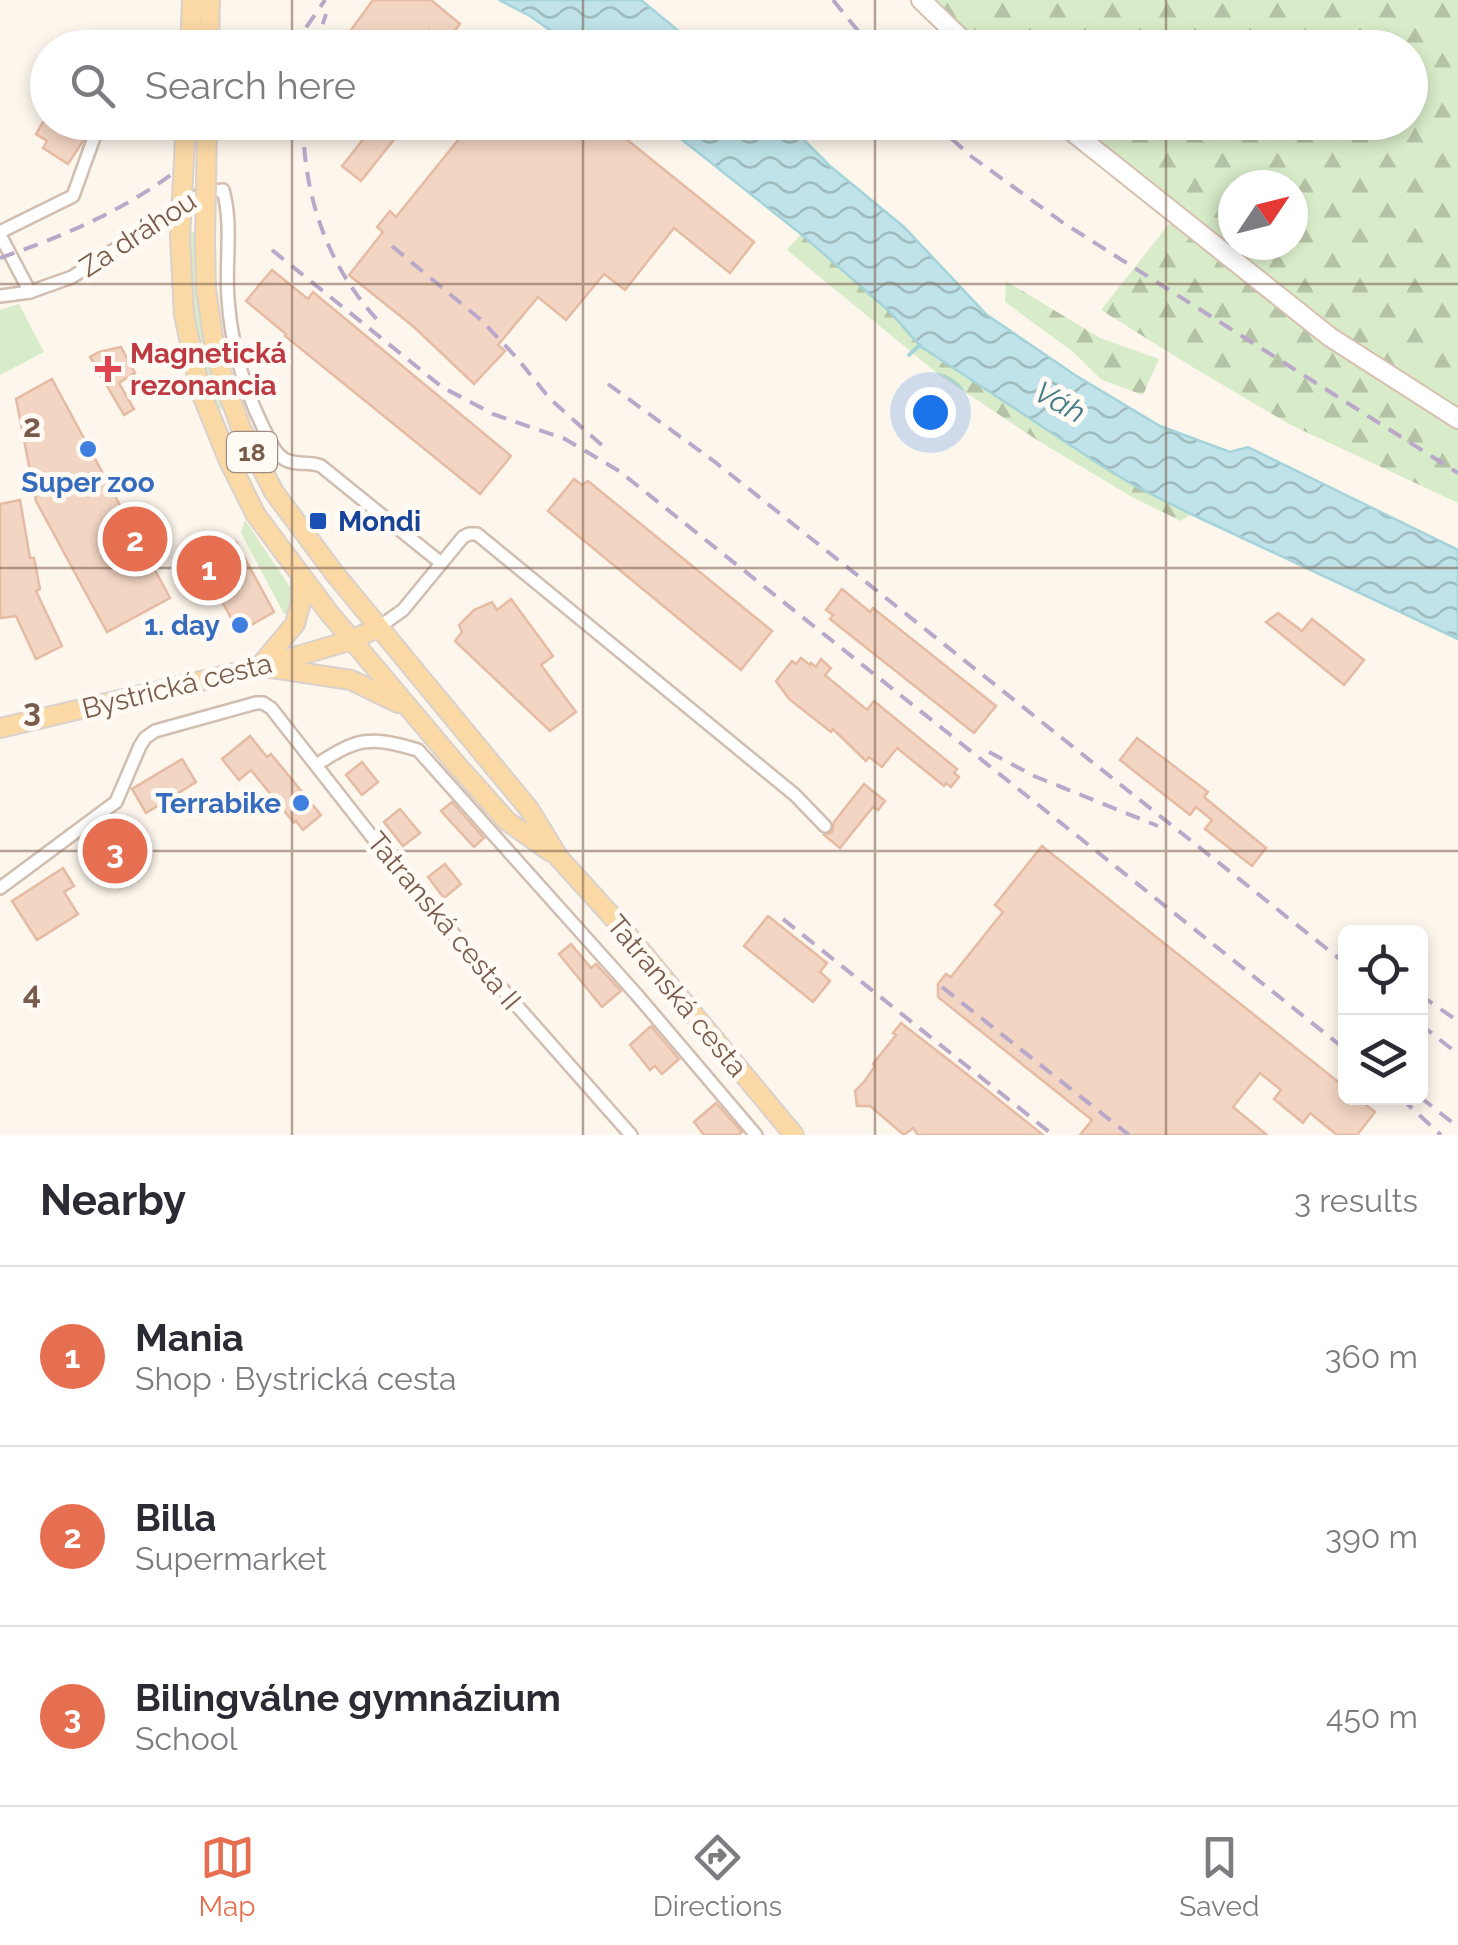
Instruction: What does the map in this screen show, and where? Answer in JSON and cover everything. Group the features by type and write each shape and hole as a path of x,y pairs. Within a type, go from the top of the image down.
{"main road":[{"path":"191,30 192,0"},
{"path":"209,30 210,0"},
{"name":"18","path":"185,140 180,238 184,315 207,412 256,515 352,640"},
{"name":"18","path":"208,140 206,289 215,350 231,405 260,468 287,510 379,627"},
{"path":"260,667 296,624 301,577"},
{"name":"Bystrická cesta","path":"0,728 260,667 352,640 379,627"},
{"name":"Tatranská cesta","path":"379,627 529,809 559,858 794,1135"},
{"name":"Tatranská cesta","path":"352,640 508,821 559,858"},
{"path":"260,667 352,680 410,710"}],"street":[{"path":"921,0 952,30"},
{"path":"30,292 0,234 73,196 93,140"},
{"path":"1083,140 1330,336 1458,418"},
{"name":"Za dráhou","path":"0,296 61,282 204,192 223,190 229,211 228,299 240,367 276,453 286,461 322,466 441,564"},
{"path":"379,627 403,610 463,537 477,534 794,795 825,826"},
{"name":"Tatranská cesta II","path":"0,888 116,802 145,738 155,731 263,703 271,708 444,925 631,1135"},
{"path":"316,765 348,745 370,740 418,750 756,1135"}],"green space":[{"path":"934,0 1458,0 1458,503 1289,424 1101,310 1176,215 1084,140 1428,140 1428,30 957,30"},
{"path":"188,232 195,232 201,312 223,410 217,407 206,379 192,314"},
{"path":"801,234 890,312 920,346 1135,486 1191,514 1181,521 1132,497 938,374 787,250"},
{"path":"1006,281 1100,338 1159,359 1143,395 1102,380 1073,352 1005,302"},
{"path":"19,304 44,352 0,375 0,310"},
{"path":"245,520 294,595 292,616 284,614 241,533"}],"water":[{"path":"499,0 641,0 677,30 550,30"},
{"name":"Váh","path":"682,140 804,140 904,227 987,315 1075,375 1160,426 1230,452 1248,447 1458,550 1458,639 1191,514 1099,464 920,346 890,312 801,234"}],"building":[{"path":"373,0 431,0 460,24 455,30 351,30"},
{"path":"83,140 68,164 43,148 47,141"},
{"path":"363,140 394,140 361,181 342,166"},
{"path":"458,140 627,140 754,242 730,273 674,228 625,290 604,274 566,320 538,297 498,345 505,351 474,384 414,327 349,275 383,232 377,227 390,211 396,217"},
{"path":"272,270 308,299 313,292 511,456 480,494 246,301"},
{"name":"Magnetická rezonancia","path":"121,347 135,373 119,383 134,409 124,415 90,357"},
{"path":"52,379 170,598 107,632 36,501 16,399"},
{"path":"574,479 582,485 588,481 772,631 741,670 548,511"},
{"path":"20,500 40,589 36,591 62,646 36,659 16,616 1,618 0,612 0,504"},
{"path":"236,542 274,612 239,632 200,562"},
{"path":"842,589 870,612 873,608 996,706 974,733 830,619 833,615 826,610"},
{"path":"511,599 553,656 541,665 576,712 550,731 455,641 462,632 459,625 474,610 492,602 497,610"},
{"path":"1278,613 1302,631 1312,619 1364,660 1344,685 1266,622"},
{"path":"801,658 816,667 821,659 831,668 825,675 867,710 874,701 957,769 954,773 959,777 951,787 946,783 944,786 897,748 882,767 869,757 866,761 833,729 831,732 789,699 776,681 792,661 796,664"},
{"path":"250,736 267,757 271,754 321,815 303,830 251,770 239,780 222,759"},
{"path":"1137,738 1208,792 1204,797 1266,848 1252,866 1205,829 1212,820 1196,807 1190,815 1120,760"},
{"path":"182,759 196,782 146,813 132,789"},
{"path":"362,762 378,782 362,795 346,775"},
{"path":"864,784 885,801 878,810 873,807 840,848 824,835 832,832 834,822"},
{"path":"452,802 484,838 474,847 441,811"},
{"path":"400,809 420,833 403,846 384,822"},
{"path":"120,817 134,840 94,865 80,841"},
{"path":"1042,846 1338,1082 1338,1105 1366,1105 1375,1112 1357,1135 1337,1135 1310,1113 1303,1123 1274,1099 1281,1090 1260,1073 1233,1107 1267,1135 1080,1135 1092,1120 938,997 938,984 946,974 951,977 1003,912 995,905"},
{"path":"445,864 461,884 444,898 428,877"},
{"path":"63,868 74,886 64,892 78,914 37,940 12,901"},
{"path":"768,916 827,963 820,972 830,981 813,1002 744,946"},
{"path":"571,944 591,968 596,964 621,991 602,1007 559,954"},
{"path":"901,1023 1043,1135 918,1135 913,1128 904,1135 870,1106 857,1106 855,1091"},
{"path":"651,1026 679,1059 662,1074 655,1066 650,1070 630,1045"},
{"path":"716,1103 742,1132 704,1135 694,1122"}],"waterway":[{"path":"909,355 920,345"}],"railway":[{"path":"304,30 325,0"},
{"path":"833,0 857,30"},
{"path":"321,30 326,14"},
{"path":"0,258 124,205 179,169 213,140"},
{"path":"304,140 308,179 323,232 348,281 383,326"},
{"path":"953,140 1062,222 1458,473"},
{"path":"392,246 481,320 550,399 605,448"},
{"path":"272,250 442,387 493,414 565,439 619,471 1338,1044"},
{"path":"608,384 715,462 1338,958"},
{"path":"989,752 1034,776 1158,826"},
{"path":"783,919 1053,1135"},
{"path":"942,987 1129,1135"},
{"path":"1428,1000 1458,1021"},
{"path":"1428,1030 1458,1054"},
{"path":"1428,1103 1458,1127"},
{"path":"1409,1105 1441,1135"}],"place":[{"name":"Magnetická rezonancia","path":"108,369"},
{"name":"Super zoo","path":"88,449"},
{"name":"Mondi","path":"318,521"},
{"name":"Billa","path":"135,539"},
{"name":"Mania","path":"209,568"},
{"name":"1. day","path":"240,625"},
{"name":"Terrabike","path":"301,803"},
{"name":"Bilingválne gymnázium","path":"115,851"}]}
